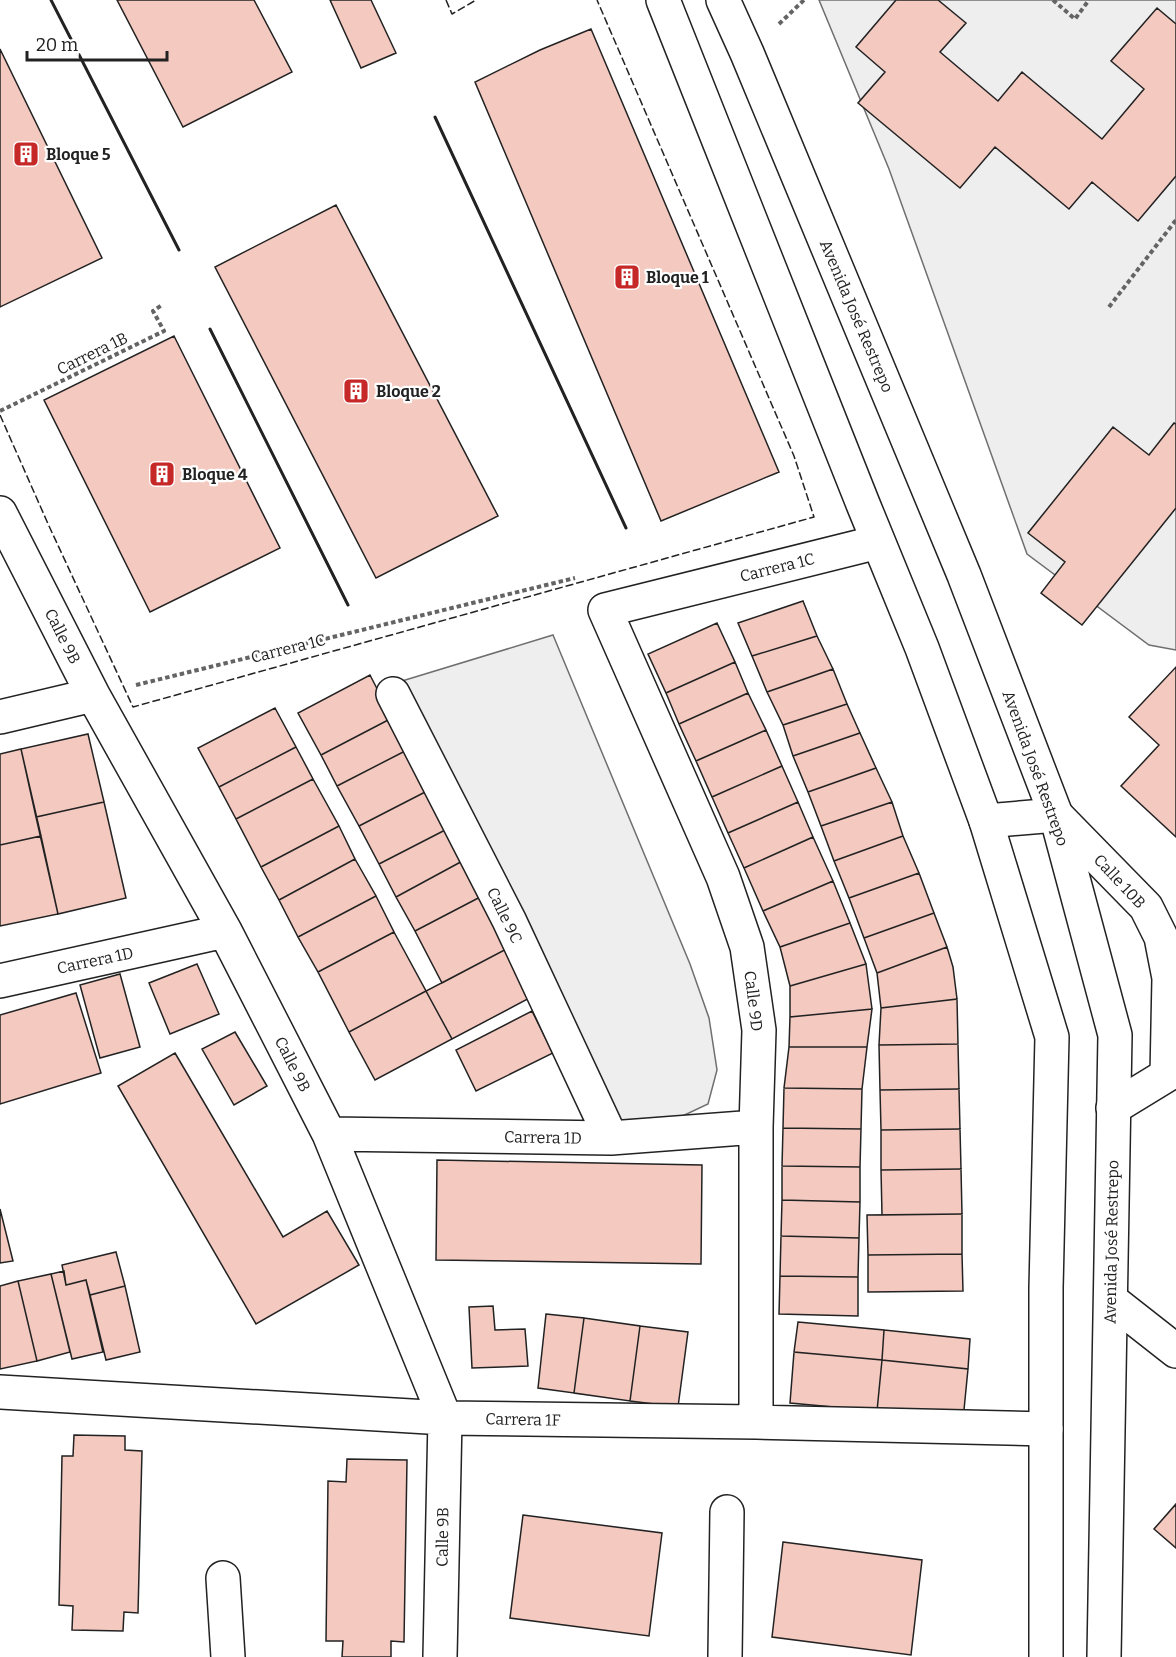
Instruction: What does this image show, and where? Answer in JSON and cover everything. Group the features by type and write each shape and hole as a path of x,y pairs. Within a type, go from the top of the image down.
{"street":[{"path":"663,0 922,648 986,821 1052,1037 1046,1288 1046,1657"},
{"name":"Avenida José Restrepo","path":"723,0 752,64 960,565 1056,815 1115,1035 1104,1657"},
{"name":"Calle 9B","path":"0,513 93,695 225,931 329,1134 445,1418 440,1657"},
{"name":"Carrera 1C","path":"605,609 878,542"},
{"name":"Calle 9D","path":"605,609 723,877 747,946 759,1030 756,1127 756,1422"},
{"name":"Calle 9C","path":"393,694 508,920 611,1138"},
{"path":"0,717 93,695"},
{"path":"986,821 1056,815"},
{"name":"Calle 10B","path":"1056,815 1146,907 1161,937 1169,978 1167,1076 1113,1108"},
{"name":"Carrera 1D","path":"0,981 225,931"},
{"name":"Carrera 1D","path":"329,1134 611,1138 756,1127"},
{"path":"1111,1300 1176,1351"},
{"name":"Carrera 1F","path":"0,1392 445,1418 1046,1428"},
{"path":"725,1657 727,1512"},
{"path":"223,1578 228,1657"}],"path":[{"path":"1053,0 1075,19 1089,0"},
{"path":"1108,307 1176,220"},
{"name":"Carrera 1B","path":"0,411 164,331 153,310 162,305"},
{"name":"Carrera 1C","path":"93,695 575,578"}],"shaded area":[{"path":"819,0 1176,0 1176,650 1149,645 1027,554 889,169"},
{"path":"553,635 690,964 709,1018 717,1070 708,1104 674,1120 617,1125 402,681"}],"building":[{"path":"117,0 254,0 292,72 183,127"},
{"path":"330,0 371,0 396,53 361,68"},
{"path":"896,0 938,0 966,23 940,52 998,101 1022,72 1102,139 1144,89 1111,61 1157,8 1176,24 1176,176 1138,221 1092,182 1069,209 995,147 960,188 858,103 885,72 856,47"},
{"name":"Bloque 1","path":"591,29 779,472 661,521 475,82 540,50"},
{"name":"Bloque 5","path":"0,49 102,258 0,307"},
{"name":"Bloque 2","path":"336,205 498,516 376,578 215,267"},
{"name":"Bloque 4","path":"174,336 280,548 150,612 44,400"},
{"path":"1174,423 1176,424 1176,508 1082,625 1041,593 1065,562 1028,533 1113,427 1149,455"},
{"path":"803,601 817,636 752,656 738,623"},
{"path":"717,623 735,662 666,693 648,654"},
{"path":"817,636 833,669 767,692 752,656"},
{"path":"735,662 748,693 679,724 666,693"},
{"path":"1176,667 1176,837 1121,786 1159,745 1129,717"},
{"path":"833,669 847,704 783,725 767,692"},
{"path":"370,675 392,718 321,755 298,713"},
{"path":"748,693 766,730 696,761 679,724"},
{"path":"847,704 860,733 793,756 783,725"},
{"path":"275,708 296,747 219,787 198,748"},
{"path":"392,718 409,749 337,786 321,755"},
{"path":"766,730 782,766 712,797 696,761"},
{"path":"860,733 876,768 808,792 793,756"},
{"path":"88,734 104,802 36,817 21,749"},
{"path":"296,747 313,779 236,819 219,787"},
{"path":"21,749 41,836 0,845 0,754"},
{"path":"409,749 431,789 359,826 337,786"},
{"path":"782,766 798,802 728,833 712,797"},
{"path":"876,768 892,802 821,826 808,792"},
{"path":"313,779 339,826 261,867 236,819"},
{"path":"431,789 451,827 379,864 359,826"},
{"path":"104,802 126,898 58,914 36,817"},
{"path":"798,802 813,837 744,868 728,833"},
{"path":"892,802 903,836 834,861 821,826"},
{"path":"339,826 355,859 279,900 261,867"},
{"path":"451,827 468,858 396,897 379,864"},
{"path":"41,836 58,914 0,926 0,845"},
{"path":"903,836 919,873 849,898 834,861"},
{"path":"813,837 833,881 763,911 744,868"},
{"path":"468,858 486,894 415,931 396,897"},
{"path":"355,859 376,896 298,937 279,900"},
{"path":"919,873 934,913 864,938 849,898"},
{"path":"833,881 850,923 780,947 763,911"},
{"path":"486,894 514,945 442,983 415,931"},
{"path":"376,896 394,932 318,972 298,937"},
{"path":"934,913 947,947 877,973 864,938"},
{"path":"850,923 866,964 790,986 780,947"},
{"path":"394,932 426,991 349,1032 318,972"},
{"path":"514,945 539,993 452,1039 426,991"},
{"path":"947,947 953,967 957,999 881,1008 877,973"},
{"path":"197,964 219,1014 170,1034 149,983"},
{"path":"866,964 872,1009 790,1017 790,986"},
{"path":"120,974 140,1047 100,1058 80,985"},
{"path":"426,991 452,1039 375,1080 349,1032"},
{"path":"76,993 101,1073 0,1104 0,1015"},
{"path":"957,999 958,1044 879,1045 881,1008"},
{"path":"872,1009 867,1047 789,1047 790,1017"},
{"path":"532,1011 553,1053 476,1091 456,1050"},
{"path":"235,1032 267,1086 234,1105 202,1049"},
{"path":"958,1044 959,1089 880,1090 879,1045"},
{"path":"789,1047 867,1047 862,1089 784,1088"},
{"path":"175,1053 283,1237 327,1211 359,1265 256,1324 118,1086"},
{"path":"784,1088 862,1089 861,1129 783,1128"},
{"path":"959,1089 960,1129 881,1130 880,1090"},
{"path":"783,1128 861,1129 860,1167 782,1166"},
{"path":"960,1129 961,1169 881,1170 881,1130"},
{"path":"437,1160 702,1165 701,1264 436,1260"},
{"path":"782,1166 860,1167 860,1202 782,1200"},
{"path":"961,1169 962,1214 882,1215 881,1170"},
{"path":"782,1200 860,1202 859,1238 781,1236"},
{"path":"0,1209 13,1261 0,1263"},
{"path":"962,1214 962,1254 868,1255 867,1215"},
{"path":"781,1236 859,1238 858,1277 780,1276"},
{"path":"116,1252 125,1286 90,1295 86,1280 66,1285 62,1265"},
{"path":"962,1254 963,1291 868,1292 868,1255"},
{"path":"64,1271 66,1285 86,1280 103,1352 72,1359 51,1274"},
{"path":"51,1274 70,1352 37,1361 18,1281"},
{"path":"780,1276 858,1277 858,1316 779,1314"},
{"path":"18,1281 37,1361 0,1369 0,1286"},
{"path":"125,1286 140,1352 106,1360 90,1295"},
{"path":"493,1306 495,1330 525,1329 528,1366 472,1368 469,1307"},
{"path":"546,1314 584,1318 574,1393 538,1388"},
{"path":"584,1318 640,1326 630,1401 574,1393"},
{"path":"798,1322 884,1330 882,1360 794,1352"},
{"path":"640,1326 688,1332 678,1407 630,1401"},
{"path":"884,1330 970,1339 968,1369 882,1360"},
{"path":"794,1352 882,1360 877,1411 790,1403"},
{"path":"882,1360 968,1369 963,1420 877,1411"},
{"path":"74,1435 125,1436 125,1450 142,1451 138,1613 124,1612 123,1631 72,1630 73,1606 59,1605 62,1456 73,1456"},
{"path":"347,1459 407,1460 404,1642 391,1641 391,1657 342,1657 343,1641 326,1641 328,1481 346,1482"},
{"path":"1176,1504 1176,1548 1154,1529"},
{"path":"523,1515 662,1533 649,1636 510,1618"},
{"path":"783,1542 922,1560 911,1655 772,1637"}],"fence":[{"path":"446,0 452,14 476,0"},
{"path":"0,415 133,707 814,517 794,456 597,0"}],"wall":[{"path":"51,0 179,250"},
{"path":"435,117 626,528"},
{"path":"210,329 348,605"}],"place":[{"name":"Bloque 5","path":"26,154"},
{"name":"Bloque 1","path":"627,277"},
{"name":"Bloque 2","path":"356,391"},
{"name":"Bloque 4","path":"162,474"}]}
